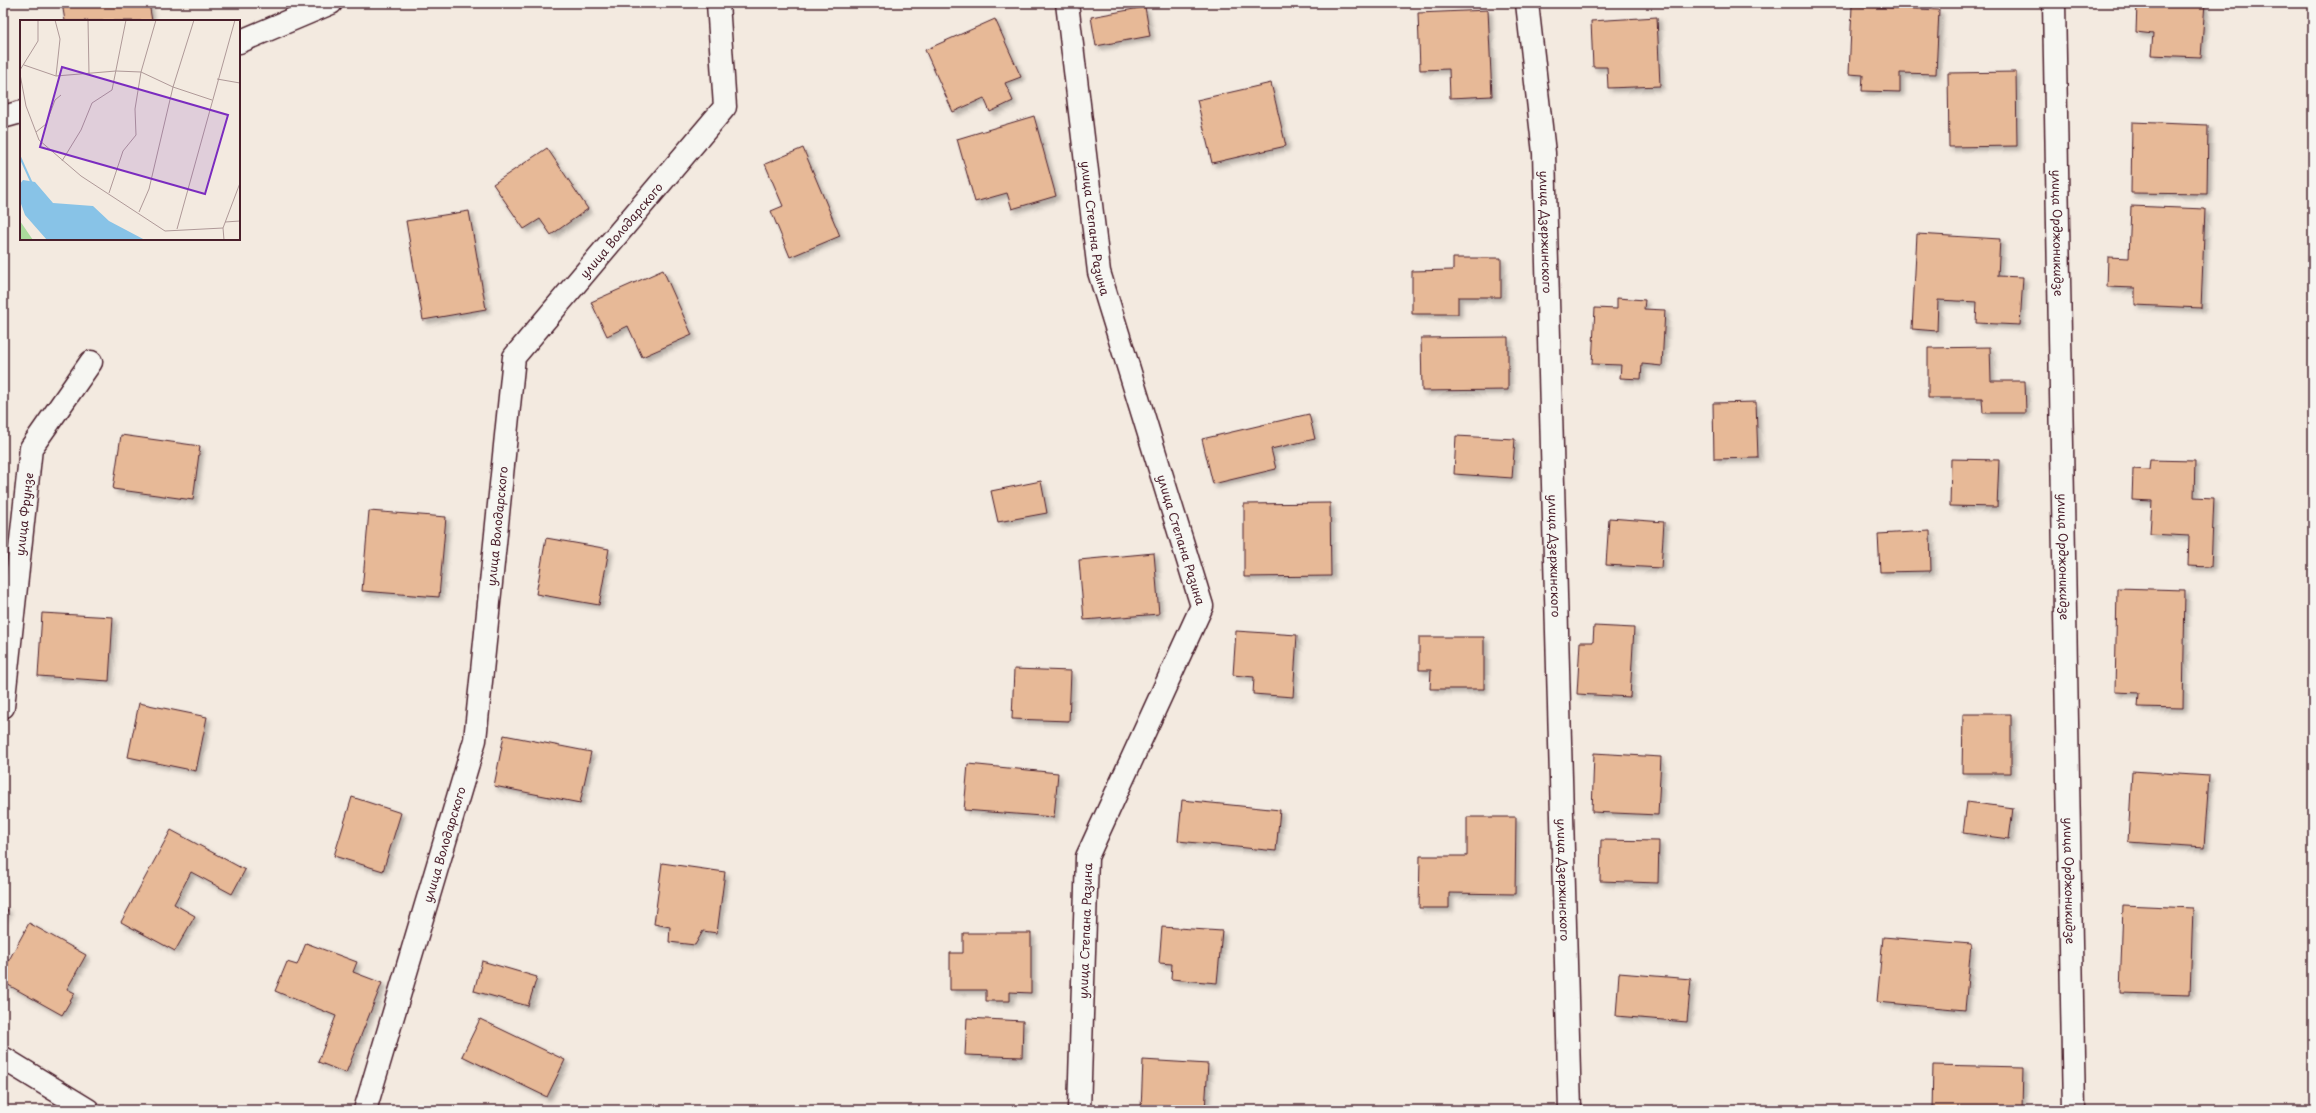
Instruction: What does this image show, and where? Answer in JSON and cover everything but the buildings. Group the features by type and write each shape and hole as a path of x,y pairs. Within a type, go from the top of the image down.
{"street":[{"path":"240,42 331,3"},
{"name":"улица Володарского","path":"365,1110 475,740 514,357 725,107 718,3"},
{"name":"улица Степана Разина","path":"1067,3 1099,272 1202,606 1087,857 1079,1110"},
{"name":"улица Дзержинского","path":"1527,3 1544,153 1570,1110"},
{"name":"улица Орджоникидзе","path":"2054,3 2074,1110"},
{"path":"3,117 20,112"},
{"name":"улица Фрунзе","path":"3,707 31,448 91,362"},
{"path":"3,1058 88,1110"}]}
